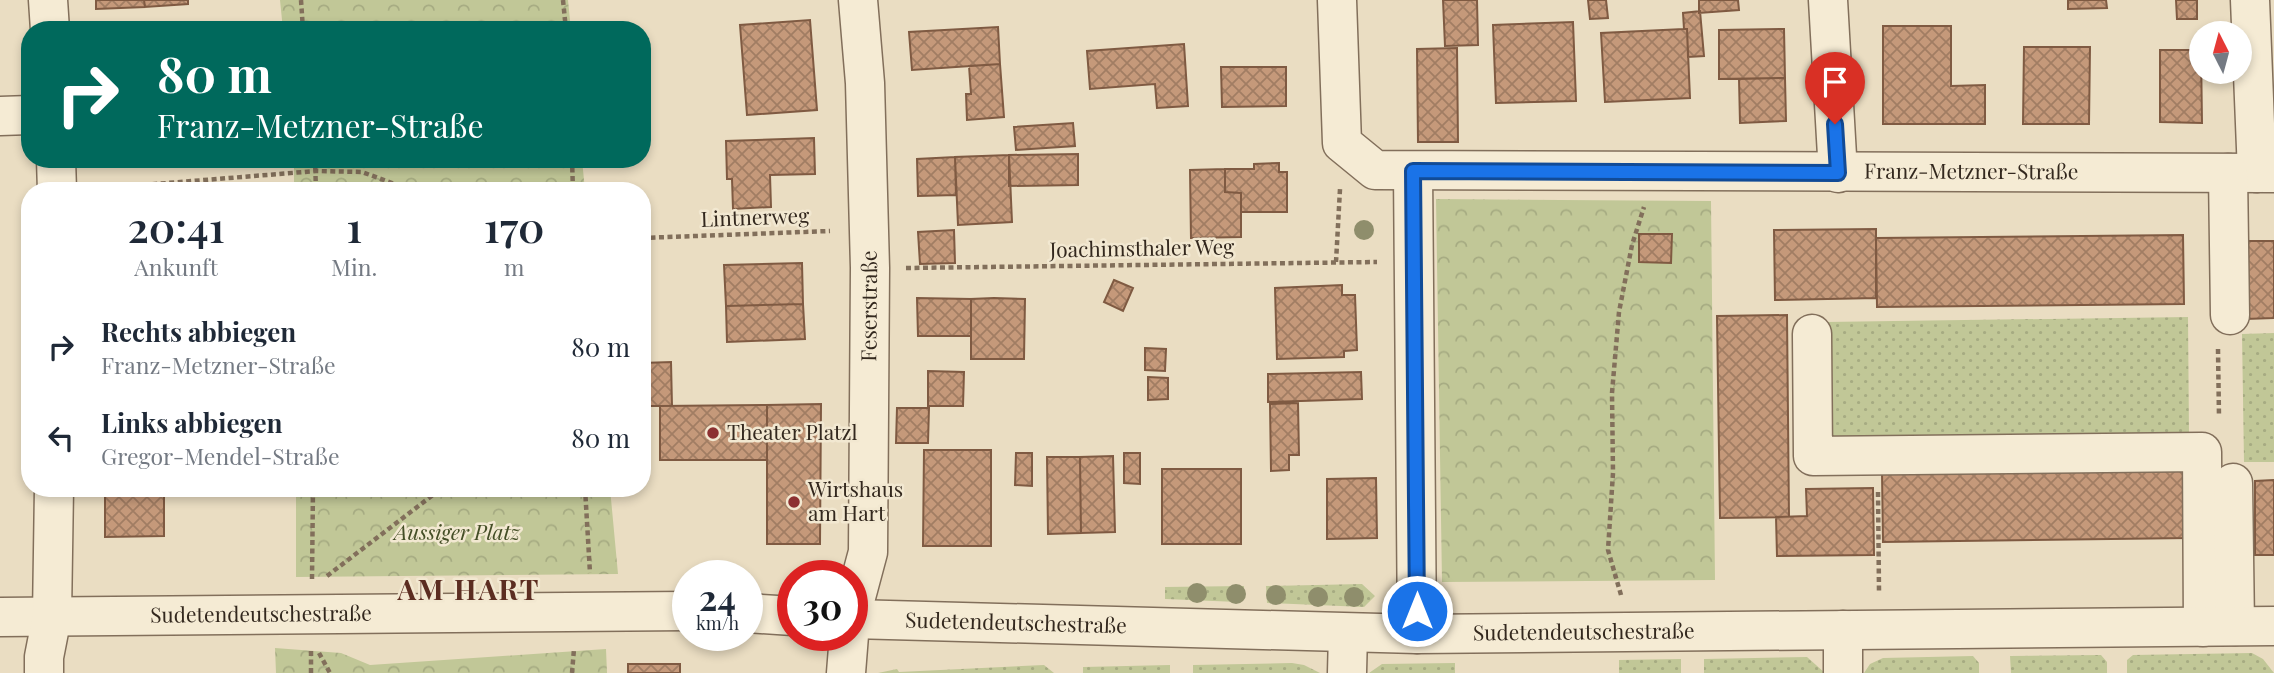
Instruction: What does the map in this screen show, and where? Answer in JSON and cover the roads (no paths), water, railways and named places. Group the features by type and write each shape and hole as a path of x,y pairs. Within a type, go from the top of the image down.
{"street":[{"path":"48,0 49,21"},
{"name":"Feserstraße","path":"858,0 865,83 870,268 866,560"},
{"name":"Franz-Metzner-Straße","path":"1337,0 1342,143 1375,170 2253,173"},
{"path":"1828,0 1838,173"},
{"path":"2224,326 2253,173 2250,0"},
{"path":"0,116 21,115"},
{"path":"1413,171 1417,634"},
{"path":"1812,334 1813,456 2202,452 2219,627"},
{"path":"2219,627 2233,484"},
{"path":"44,673 44,657 52,616 54,497"},
{"name":"Sudetendeutschestraße","path":"0,617 672,611"},
{"name":"Sudetendeutschestraße","path":"868,619 1417,634 2274,626"},
{"path":"1843,630 1843,673"},
{"path":"1347,673 1348,633"},
{"path":"846,673 848,651"}],"place":[{"name":"Theater Platzl","path":"713,433"},
{"name":"Wirtshaus am Hart","path":"794,502"}],"district":[{"name":"AM HART","path":"469,590"}],"park label":[{"name":"Aussiger Platz","path":"457,533"}]}
